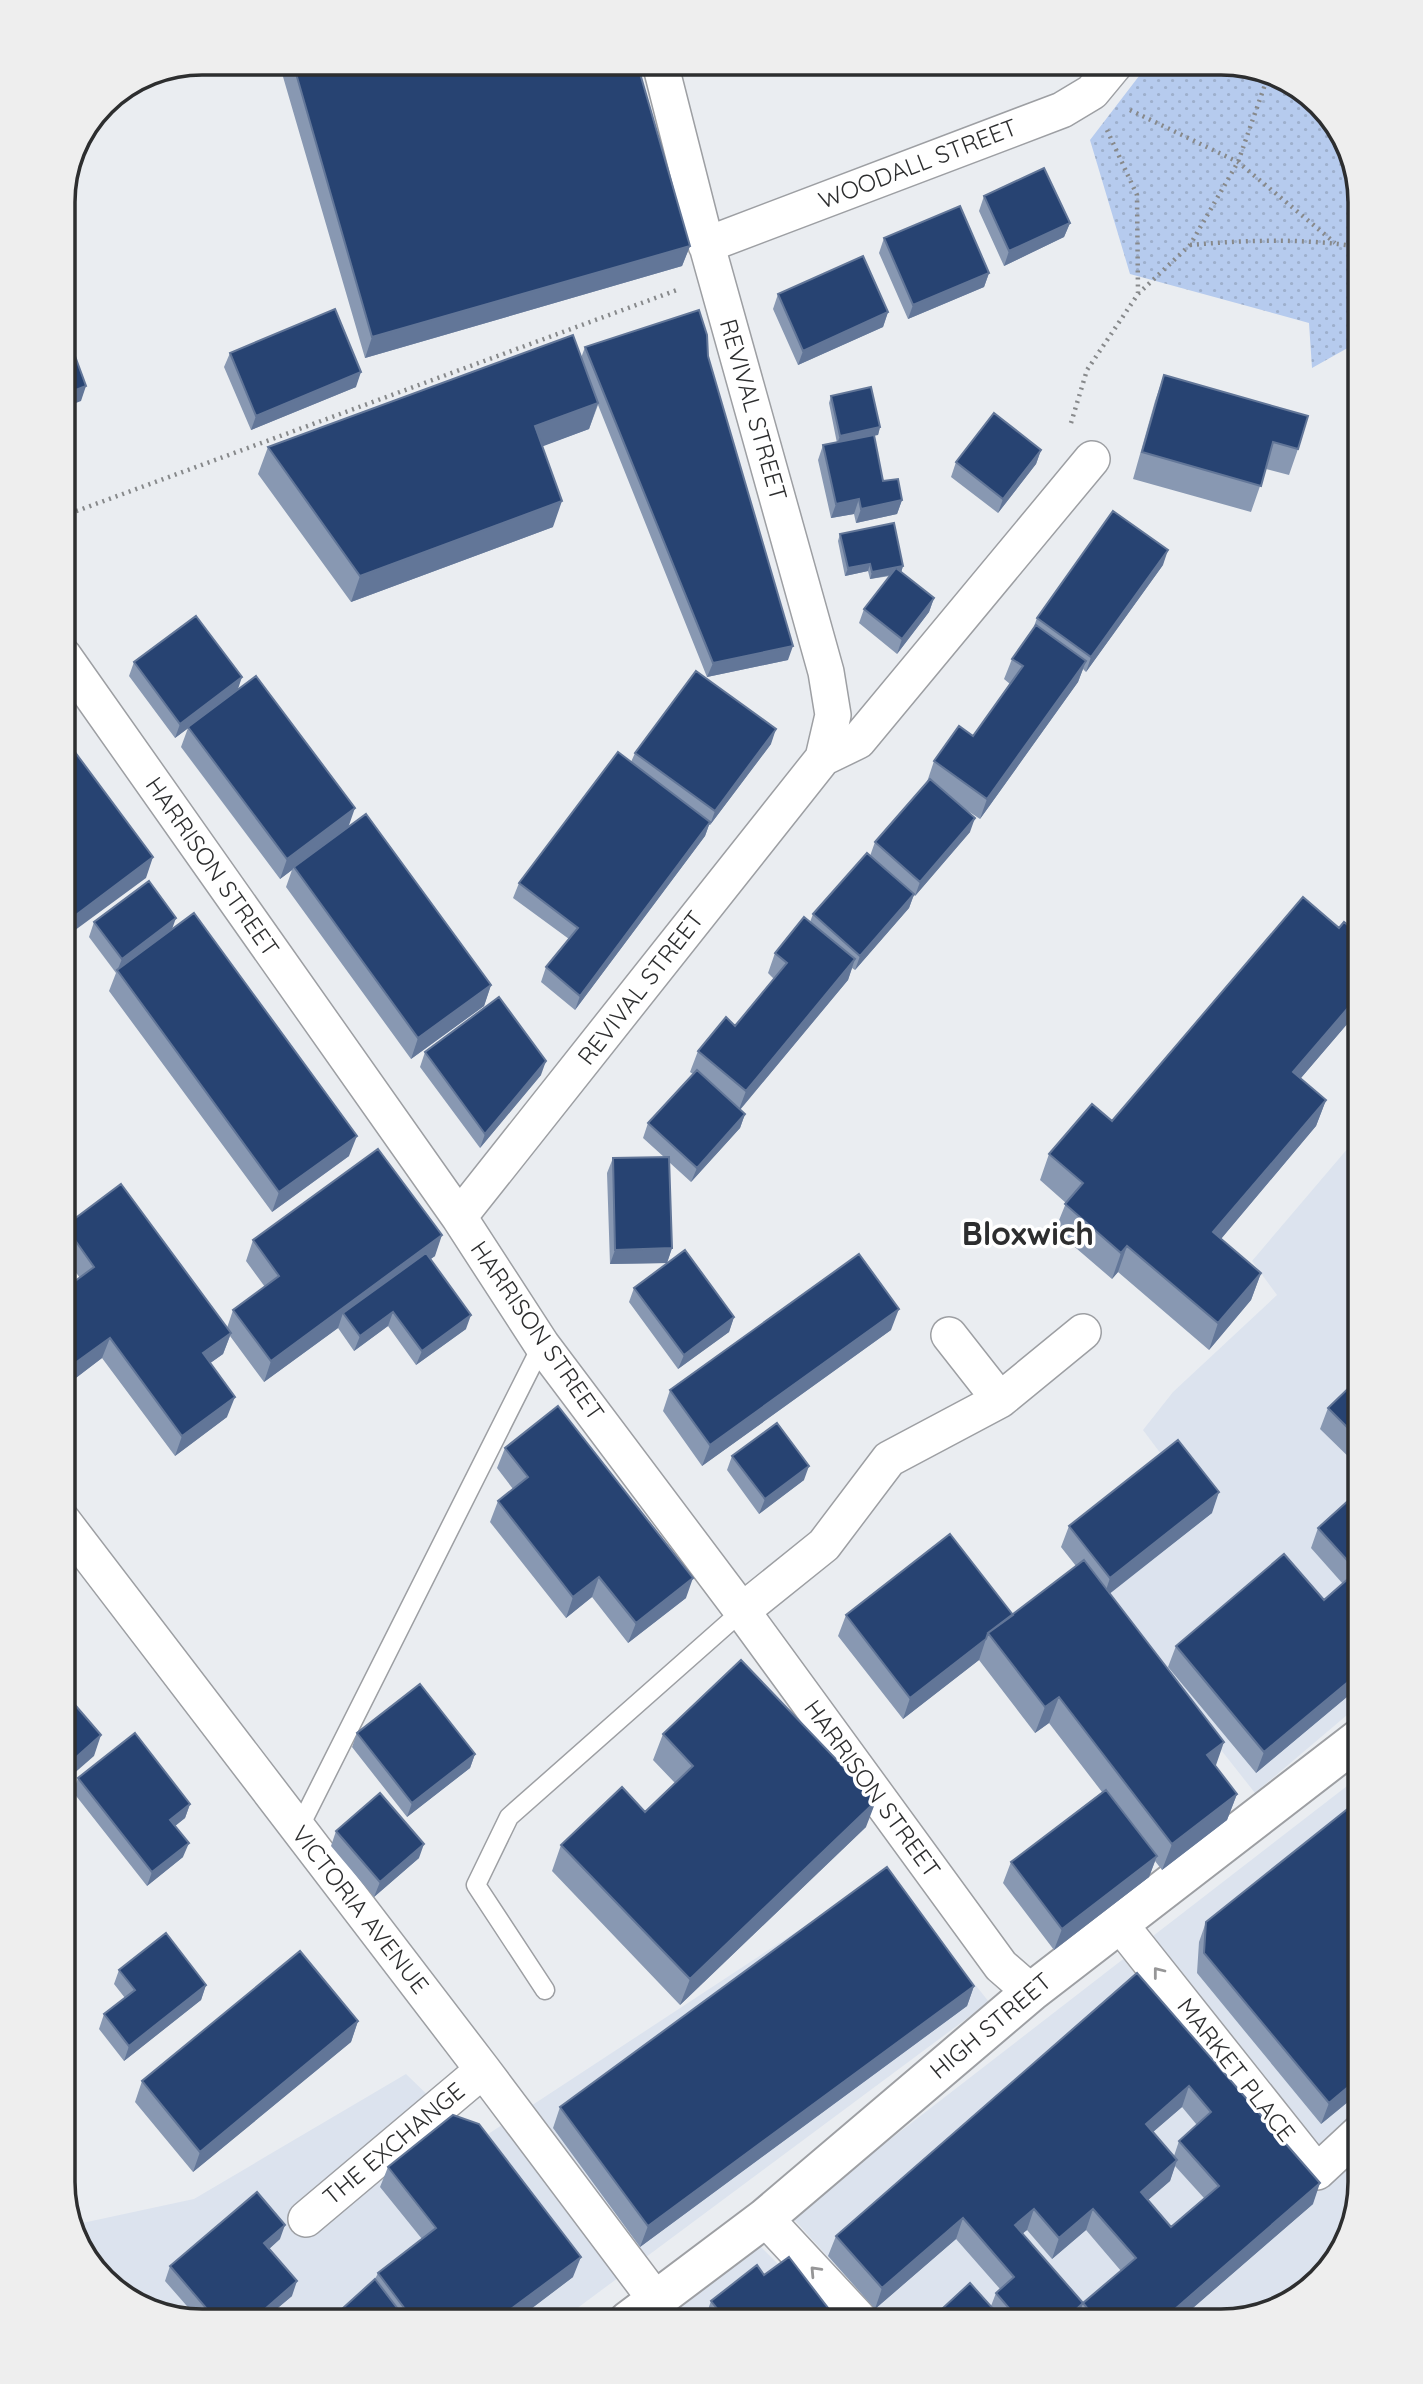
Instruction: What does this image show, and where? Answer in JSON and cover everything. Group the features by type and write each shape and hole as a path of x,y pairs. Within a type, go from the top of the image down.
{"highway":[{"name":"HIGH STREET","path":"644,2308 765,2218 1031,1992 1348,1747"}],"street":[{"name":"REVIVAL STREET","path":"663,75 711,260 826,672 833,715 824,758"},
{"name":"WOODALL STREET","path":"711,260 1062,110 1092,92 1105,76"},
{"name":"REVIVAL STREET","path":"458,1217 824,758 858,741 1092,459"},
{"name":"HARRISON STREET","path":"76,673 458,1217 542,1345 742,1611 1001,1966 1031,1992"},
{"path":"742,1611 824,1545 889,1458 1000,1400 1083,1332"},
{"path":"949,1335 1000,1400"},
{"name":"VICTORIA AVENUE","path":"75,1537 483,2070 641,2308"},
{"name":"MARKET PLACE","path":"1119,1923 1317,2172 1348,2143"},
{"name":"THE EXCHANGE","path":"306,2219 483,2070"},
{"path":"765,2218 849,2309"}],"lane":[{"path":"298,1830 542,1345"},
{"path":"545,1990 476,1885 509,1817 742,1611"}],"path":[{"path":"1092,459 1071,425 1087,370 1138,294 1190,245 1238,162 1265,84"},
{"path":"1092,92 1238,162 1335,243"},
{"path":"1092,92 1137,195 1138,294"},
{"path":"1190,245 1244,240 1348,245"},
{"path":"76,511 711,260"}],"shaded area":[{"path":"1139,76 1245,78 1277,88 1304,107 1335,146 1345,178 1348,202 1348,348 1312,368 1309,323 1130,274 1090,140"},
{"path":"1348,1148 1348,1714 1255,1793 1061,1547 1164,1458 1143,1430 1173,1392 1277,1295 1252,1261"},
{"path":"1348,1785 1347,2198 1331,2245 1304,2277 1277,2296 1237,2308 875,2309 791,2216"},
{"path":"886,1873 989,2002 577,2308 178,2306 146,2296 119,2277 97,2252 82,2223 194,2199 406,2074 476,2142"},
{"path":"758,2244 823,2309 677,2308"}],"building":[{"path":"296,75 641,75 690,246 372,337"},
{"path":"1044,168 1070,223 1009,251 984,196"},
{"path":"960,206 989,273 913,305 884,238"},
{"path":"863,256 888,312 803,351 778,294"},
{"path":"335,309 361,372 256,416 230,353"},
{"path":"699,310 707,335 708,356 793,646 713,663 585,347"},
{"path":"573,335 598,403 535,426 562,501 360,576 268,447"},
{"path":"76,359 86,386 76,390"},
{"path":"1164,375 1308,416 1298,449 1273,442 1261,486 1142,452"},
{"path":"871,387 880,427 840,436 831,396"},
{"path":"994,413 1041,450 1003,499 956,462"},
{"path":"874,435 883,481 898,479 902,500 861,509 859,499 836,504 823,445"},
{"path":"1113,511 1168,550 1091,657 1037,618"},
{"path":"894,523 903,566 872,572 870,564 848,568 840,534"},
{"path":"896,568 934,598 902,639 864,609"},
{"path":"196,616 242,677 180,724 134,662"},
{"path":"1036,625 1086,661 987,799 934,761 959,726 973,736 1023,666 1012,659"},
{"path":"696,671 776,729 715,811 635,753"},
{"path":"256,676 355,808 287,859 188,727"},
{"path":"618,752 710,822 580,996 546,967 578,928 519,883"},
{"path":"76,753 153,857 76,915"},
{"path":"930,779 975,818 920,882 875,842"},
{"path":"366,814 491,985 418,1038 294,867"},
{"path":"867,853 914,894 860,956 813,914"},
{"path":"149,881 176,918 122,959 94,922"},
{"path":"1303,897 1339,928 1344,922 1348,925 1348,1008 1293,1072 1326,1100 1213,1232 1261,1273 1218,1323 1127,1246 1121,1253 1065,1204 1083,1183 1049,1154 1092,1104 1112,1121"},
{"path":"194,913 357,1136 279,1192 117,970"},
{"path":"804,917 855,959 746,1091 698,1051 726,1017 735,1026 787,963 775,953"},
{"path":"499,997 546,1061 485,1134 425,1052"},
{"path":"697,1070 745,1114 697,1168 648,1123"},
{"path":"378,1149 442,1235 271,1361 233,1310 279,1276 253,1240"},
{"path":"669,1157 672,1248 615,1250 613,1158"},
{"path":"121,1184 231,1333 203,1353 235,1397 182,1436 110,1338 75,1363 75,1281 94,1267 75,1241 75,1218"},
{"path":"685,1250 734,1317 684,1355 634,1288"},
{"path":"426,1253 471,1315 422,1351 393,1312 360,1336 343,1313"},
{"path":"859,1254 899,1309 710,1445 670,1390"},
{"path":"1348,1389 1348,1428 1328,1408"},
{"path":"558,1406 693,1578 636,1623 599,1577 573,1597 498,1501 528,1477 505,1448"},
{"path":"777,1423 809,1466 765,1499 732,1456"},
{"path":"1178,1440 1219,1492 1110,1578 1069,1526"},
{"path":"1348,1501 1348,1561 1318,1528"},
{"path":"950,1534 1013,1615 910,1698 846,1615"},
{"path":"1284,1554 1324,1600 1348,1579 1348,1682 1264,1752 1176,1646"},
{"path":"1084,1560 1224,1742 1207,1755 1237,1794 1172,1844 1059,1697 1045,1707 988,1633"},
{"path":"741,1660 876,1801 690,1979 561,1845 622,1787 645,1812 693,1766 663,1734"},
{"path":"420,1684 475,1754 412,1803 357,1733"},
{"path":"75,1705 101,1735 75,1758"},
{"path":"135,1733 190,1804 170,1820 189,1843 152,1872 78,1778"},
{"path":"1106,1790 1157,1856 1062,1929 1011,1862"},
{"path":"380,1793 424,1844 380,1882 336,1831"},
{"path":"1348,1809 1348,2087 1329,2103 1204,1953 1206,1922"},
{"path":"887,1867 974,1986 648,2226 560,2107"},
{"path":"166,1933 206,1985 129,2046 104,2014 135,1990 119,1970"},
{"path":"300,1951 358,2021 200,2152 142,2081"},
{"path":"1137,1973 1320,2183 1175,2309 1088,2309 1083,2303 1077,2309 1010,2309 996,2293 1014,2277 963,2218 882,2288 836,2236","holes":["1189,2086 1211,2112 1179,2141 1219,2186 1171,2227 1141,2192 1177,2160 1146,2124","1034,2209 1059,2238 1093,2209 1136,2258 1083,2303 1015,2225"]},
{"path":"453,2115 479,2124 581,2257 512,2308 404,2308 378,2273 436,2228 388,2167"},
{"path":"257,2192 285,2225 264,2243 297,2281 266,2308 206,2308 170,2266"},
{"path":"789,2257 829,2309 717,2309 711,2301 757,2265 764,2275"},
{"path":"375,2279 397,2308 343,2308"},
{"path":"970,2283 993,2309 942,2309"}],"district":[{"name":"Bloxwich","path":"1028,1234"}]}
